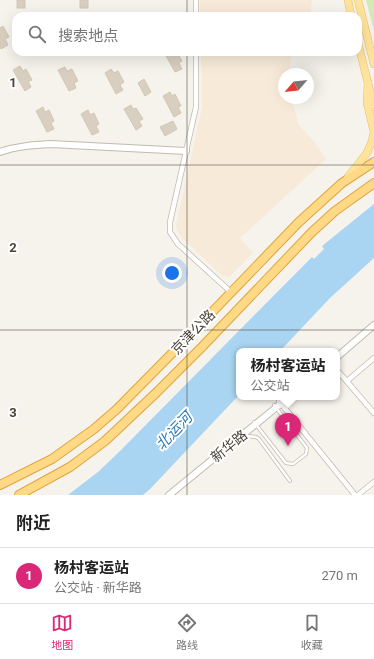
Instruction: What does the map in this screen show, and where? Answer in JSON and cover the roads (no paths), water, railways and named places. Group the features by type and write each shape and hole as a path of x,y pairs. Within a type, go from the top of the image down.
{"highway":[{"name":"京津公路","path":"0,485 52,459 94,429 117,409 232,293 299,222 342,183 374,162"},
{"name":"京津公路","path":"19,495 70,467 105,441 151,399 312,232 335,211 374,183"}],"main road":[{"path":"348,0 351,12"},
{"path":"358,0 361,12"},
{"path":"362,16 374,64"},
{"path":"361,56 374,107"},
{"path":"342,183 364,159 372,141 374,132 367,95 368,82"}],"street":[{"path":"196,0 196,12"},
{"path":"196,56 196,107 170,222 170,232 178,244 232,293"},
{"path":"0,152 10,148 51,144 186,151"},
{"path":"340,349 374,321"},
{"path":"340,354 374,325"},
{"path":"347,381 374,358"},
{"path":"340,373 374,413"},
{"path":"279,403 355,495"},
{"name":"新华路","path":"163,495 279,403"},
{"name":"新华路","path":"169,495 243,432"},
{"path":"358,495 374,482"}],"lane":[{"path":"255,423 286,463 293,464 300,459 307,452 307,448 279,403"},
{"path":"243,432 247,436 256,437 259,439 290,481"}],"water":[{"name":"北运河","path":"374,204 374,258 330,298 283,348 236,348 236,398 150,489 143,495 68,495 98,472 120,451 312,257 314,259 324,249 322,246"}],"place":[{"name":"杨村客运站","path":"288,446"}]}
